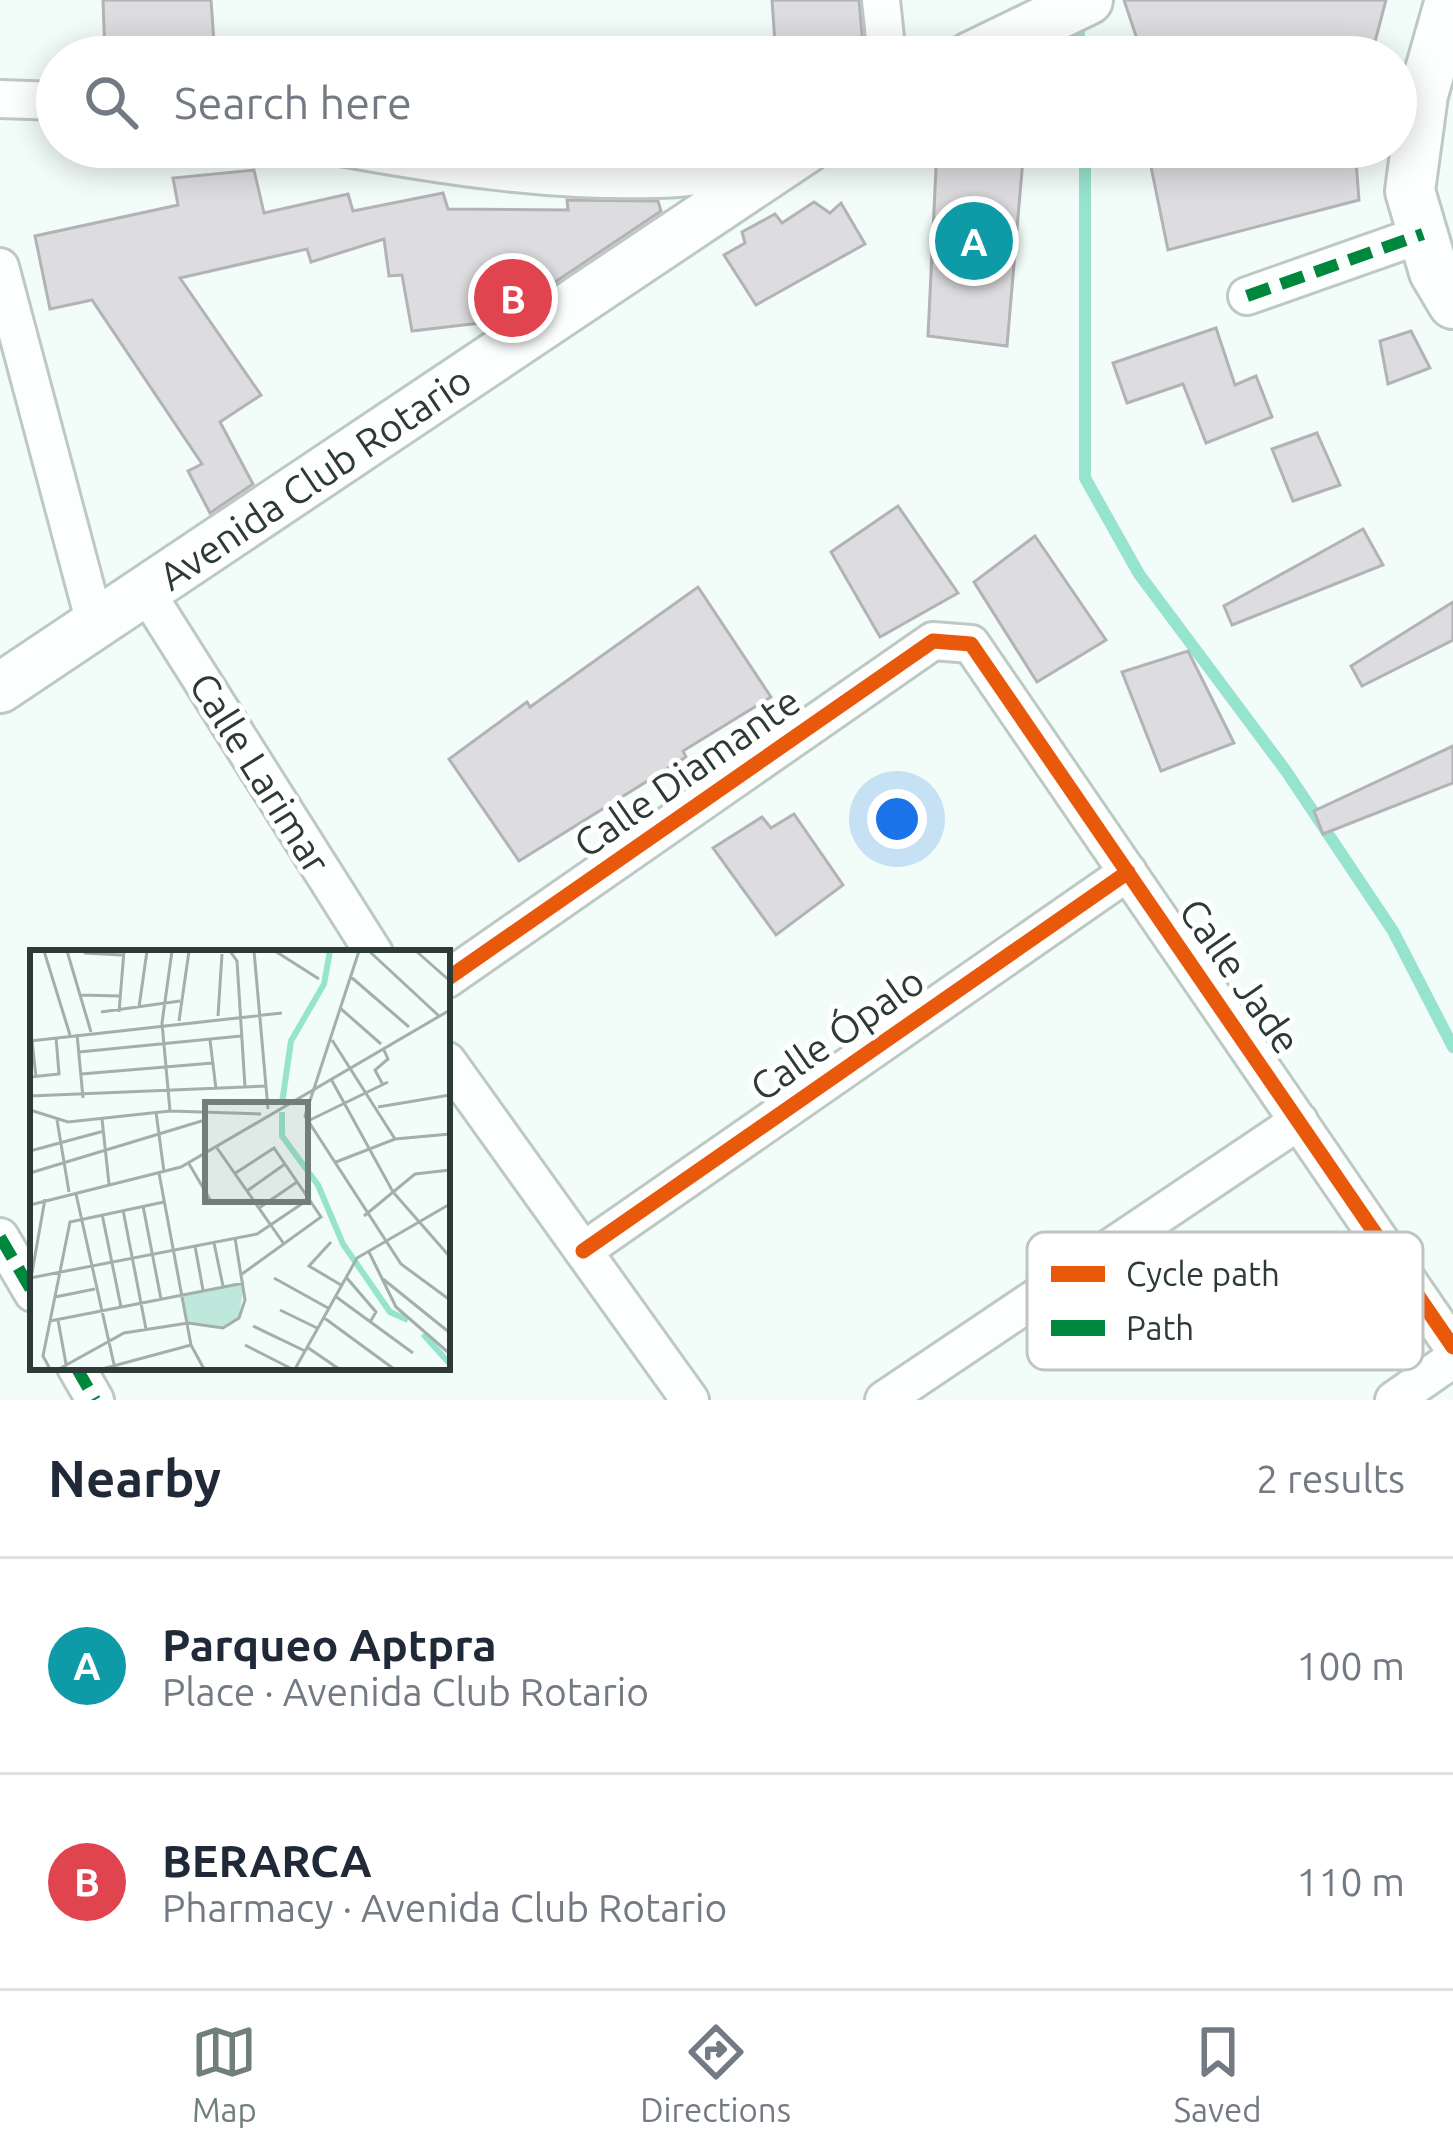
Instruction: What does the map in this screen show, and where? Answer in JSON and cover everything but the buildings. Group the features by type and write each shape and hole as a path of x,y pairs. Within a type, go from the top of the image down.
{"main road":[{"path":"1013,36 1088,0"},
{"path":"1417,139 1423,95 1450,0"},
{"name":"Avenida Club Rotario","path":"0,688 775,168"},
{"path":"1413,168 1410,190 1441,268"}],"street":[{"path":"881,0 885,36"},
{"path":"0,99 36,100"},
{"path":"475,168 566,178 662,179 722,168"},
{"path":"0,267 96,627"},
{"path":"1247,296 1441,268"},
{"name":"Calle Larimar","path":"146,592 372,950"},
{"name":"Calle Diamante","path":"450,977 933,641 970,644"},
{"name":"Calle Jade","path":"970,644 1375,1232"},
{"name":"Calle Ópalo","path":"584,1250 1128,872"},
{"path":"450,1065 690,1400"},
{"path":"1134,1232 1299,1121"},
{"path":"0,1237 30,1288"},
{"name":"Calle Jade","path":"1423,1303 1453,1347"},
{"path":"884,1400 1027,1304"},
{"path":"1394,1400 1453,1359"},
{"path":"78,1370 95,1400"}],"waterway":[{"path":"1078,19 1079,36"},
{"path":"1085,168 1085,478 1139,574 1286,771 1393,931 1453,1047"}],"marked path":[{"path":"1247,296 1423,234"},
{"path":"0,1237 30,1288"},
{"path":"78,1370 95,1400"}],"cycle path":[{"path":"450,977 933,641 971,644 1374,1232"},
{"path":"583,1251 1128,872"},
{"path":"1423,1303 1453,1347"}],"place":[{"name":"Parqueo Aptpra","path":"974,241"},
{"name":"BERARCA","path":"513,298"}]}
